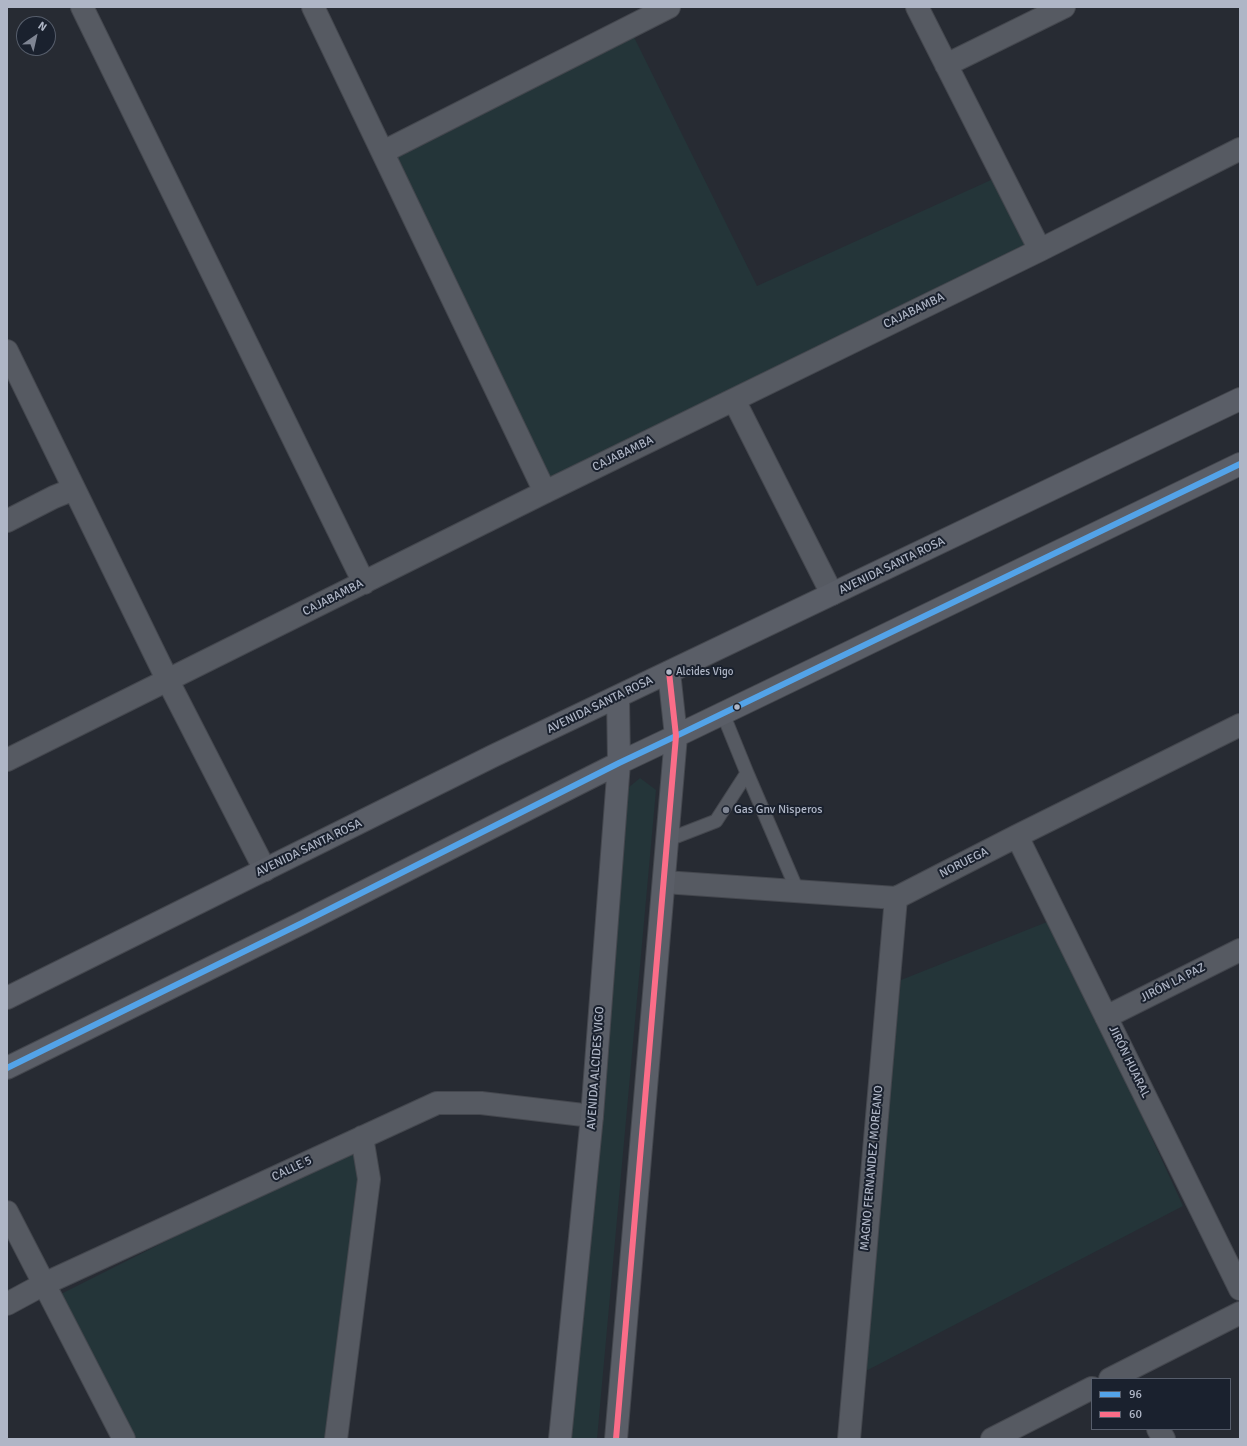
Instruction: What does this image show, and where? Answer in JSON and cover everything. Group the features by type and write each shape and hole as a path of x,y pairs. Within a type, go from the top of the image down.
{"main road":[{"name":"AVENIDA SANTA ROSA","path":"7,998 493,756 1240,399"},
{"path":"7,1068 302,923 619,763 1240,464"},
{"path":"616,1439 676,736 669,672"},
{"name":"AVENIDA ALCIDES VIGO","path":"560,1439 592,1116 619,763 618,697"}],"street":[{"path":"82,7 364,583"},
{"path":"314,7 546,492"},
{"path":"383,152 669,7"},
{"path":"917,7 1040,250"},
{"path":"946,65 1064,7"},
{"name":"CAJABAMBA","path":"7,760 546,492 1040,250 1240,149"},
{"path":"7,351 168,681 265,870"},
{"path":"734,400 832,594"},
{"path":"7,521 54,497 74,489"},
{"name":"NORUEGA","path":"896,898 1240,725"},
{"name":"JIRÓN HUARAL","path":"1017,836 1240,1289"},
{"path":"664,882 896,898"},
{"name":"MAGNO FERNANDEZ MOREANO","path":"849,1439 896,898"},
{"name":"JIRÓN LA PAZ","path":"1106,1017 1240,950"},
{"name":"CALLE 5","path":"7,1304 44,1284 437,1103 481,1103 592,1116"},
{"path":"336,1439 369,1179 362,1137"},
{"path":"7,1212 124,1439"},
{"path":"1123,1376 1240,1313"},
{"path":"992,1439 1016,1434 1091,1389"},
{"path":"1159,1430 1164,1439"}],"lane":[{"path":"723,714 798,892"},
{"path":"667,840 716,820 747,773"}],"shaded area":[{"path":"629,27 757,286 1002,175 1040,250 545,492 383,152"},
{"path":"640,778 656,790 597,1439 569,1439 628,788"},
{"path":"1052,920 1183,1206 862,1373 901,980"},
{"path":"359,1144 364,1183 330,1439 132,1439 57,1296"}],"transit line":[{"name":"96","path":"7,1068 302,923 619,763 1240,464"},
{"name":"60","path":"616,1439 676,736 669,672"}],"place":[{"name":"Alcides Vigo","path":"669,672"},
{"name":"Gas Gnv Nisperos","path":"726,810"}]}
